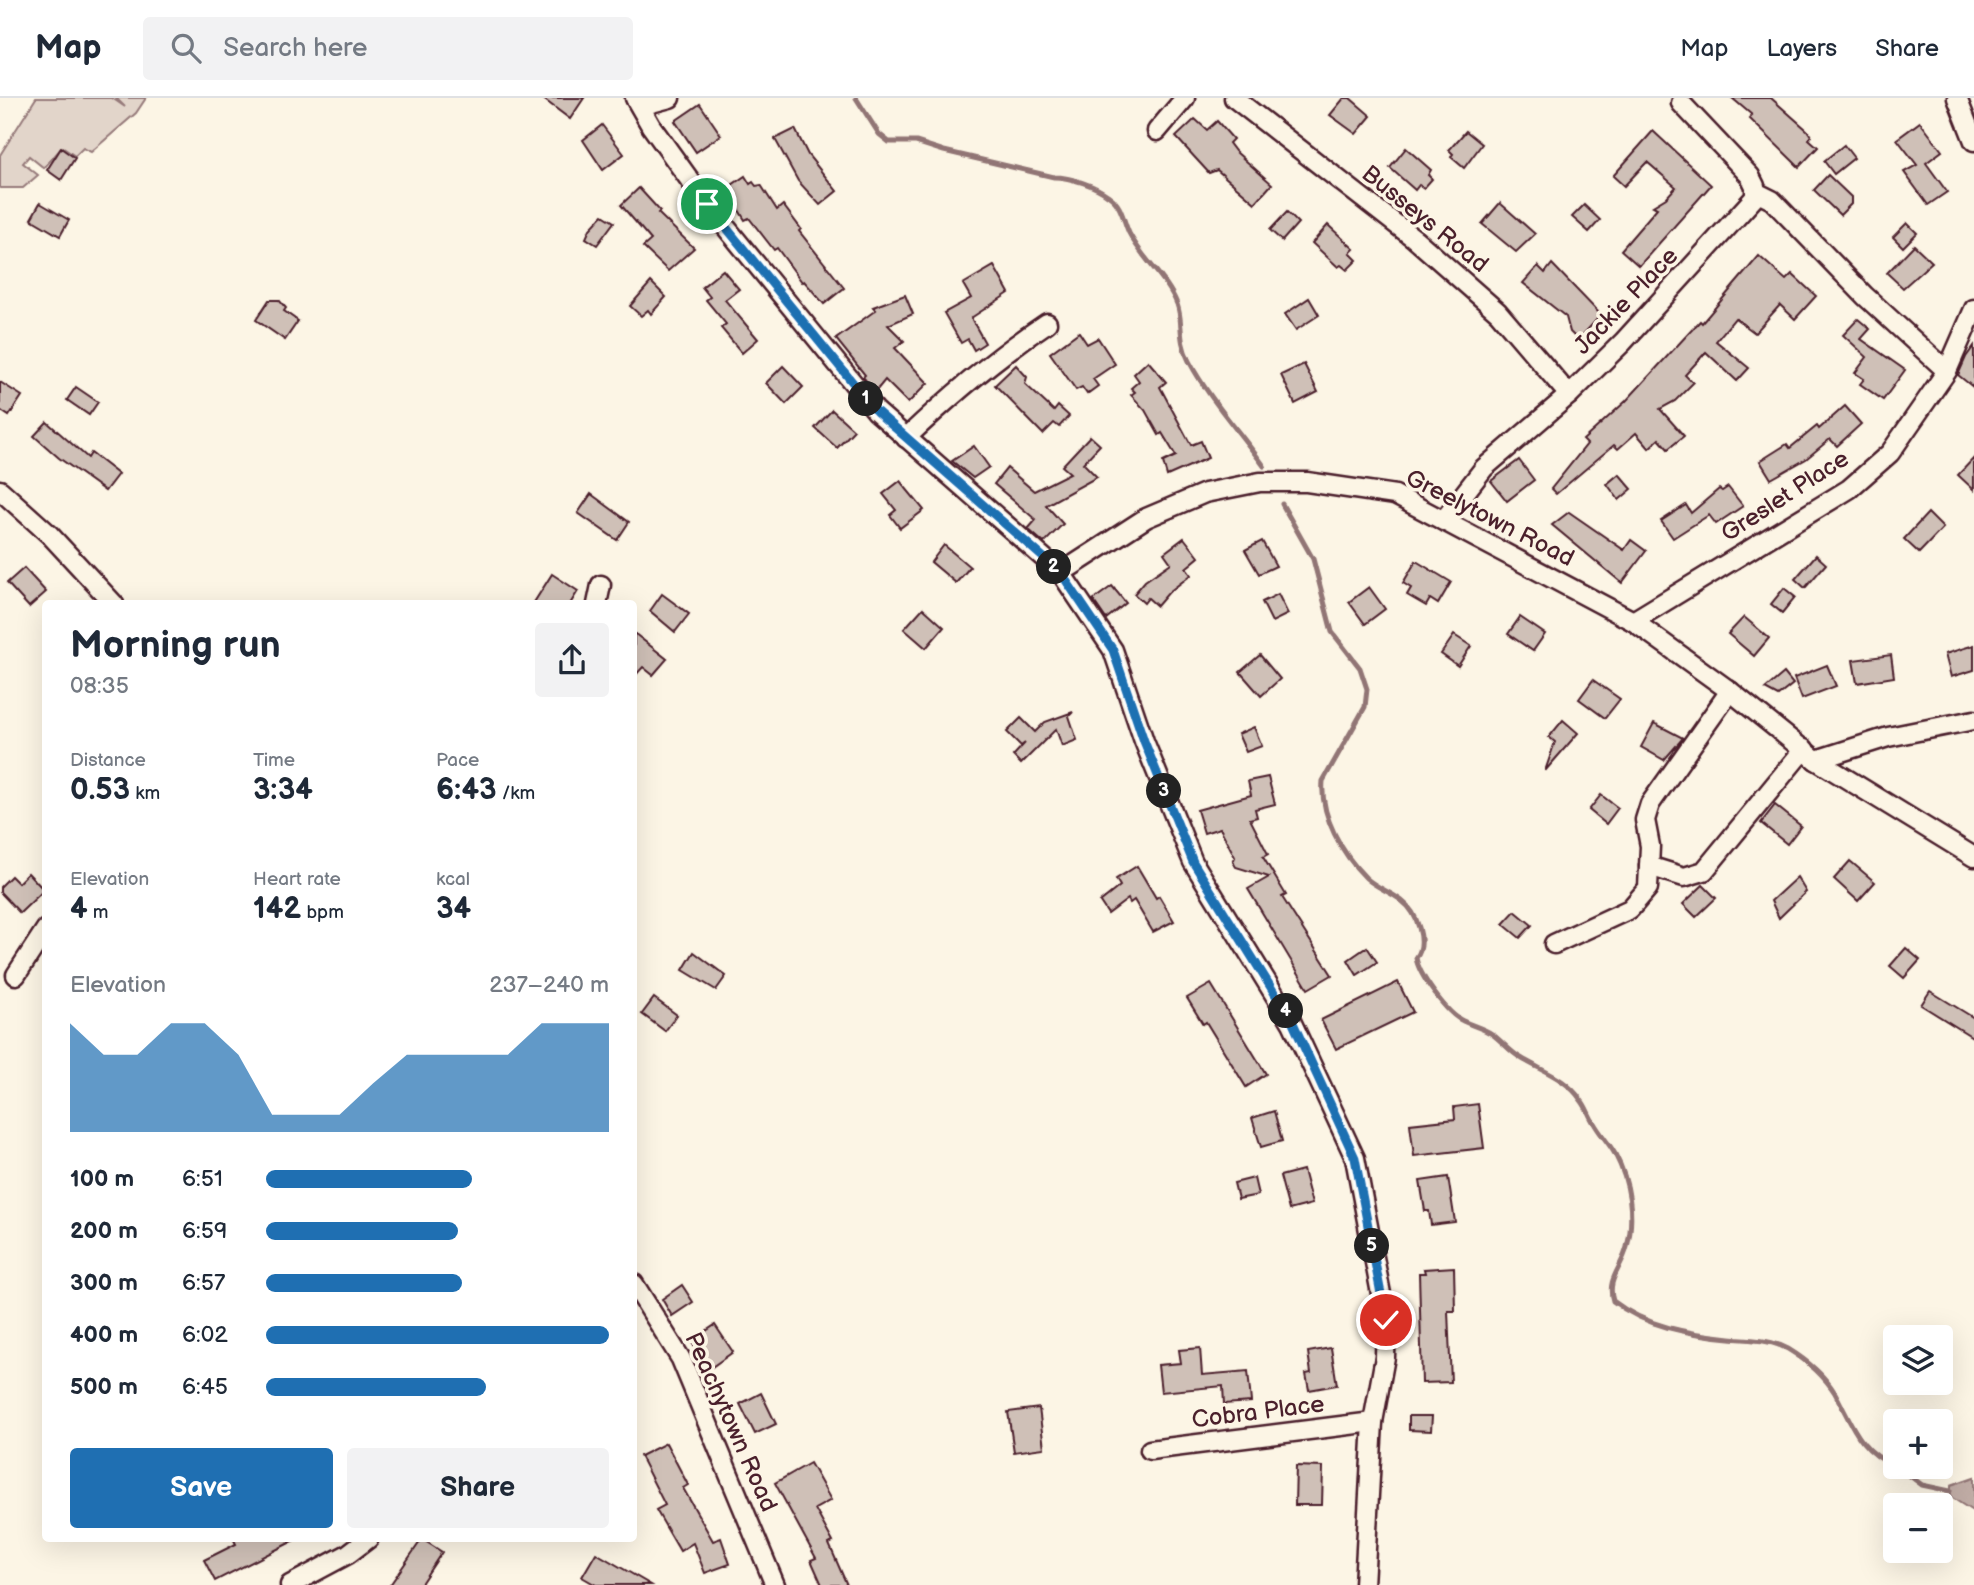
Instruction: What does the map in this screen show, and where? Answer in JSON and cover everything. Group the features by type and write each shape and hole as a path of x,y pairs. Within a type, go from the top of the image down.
{"street":[{"path":"670,98 637,102 707,204 876,411 1061,573 1113,650 1144,741 1193,862 1293,1023 1355,1158 1386,1320 1385,1357 1373,1422 1364,1585"},
{"path":"1157,131 1185,98"},
{"name":"Busseys Road","path":"1234,98 1415,239 1499,312 1569,395"},
{"path":"1957,98 1974,141"},
{"path":"1681,103 1750,176 1756,192 1772,200 1865,296 1947,371"},
{"name":"Jackie Place","path":"1443,521 1483,468 1569,395 1623,342 1748,205 1756,192"},
{"name":"Greslet Place","path":"1633,621 1849,489 1890,453 1947,371 1974,309"},
{"path":"906,438 946,400 1014,345 1047,323"},
{"name":"Greelytown Road","path":"1061,573 1146,518 1205,493 1260,482 1347,486 1395,495 1633,621 1730,691 1810,755 1974,857"},
{"path":"0,491 50,535 110,600"},
{"path":"598,600 601,585"},
{"path":"1554,944 1630,909 1648,888 1650,846 1645,820 1650,804 1730,691"},
{"path":"1649,866 1684,877 1704,871 1810,755 1974,720"},
{"path":"16,975 42,935"},
{"name":"Peachytown Road","path":"637,1289 681,1359 775,1585"},
{"name":"Cobra Place","path":"1150,1450 1373,1422"},
{"path":"290,1585 348,1554 364,1542"}],"shaded area":[{"path":"36,98 112,98 125,107 116,98 146,98 136,113 91,152 83,148 75,156 62,147 44,168 29,156 23,163 38,175 23,188 0,188 0,155"},
{"path":"1974,1477 1974,1512 1953,1498 1951,1485"}],"building":[{"path":"542,98 584,98 570,119"},
{"path":"1344,98 1350,98 1371,116 1356,134 1330,115"},
{"path":"1732,98 1771,98 1807,130 1811,136 1809,139 1818,147 1799,167 1749,118 1752,115"},
{"path":"700,104 721,135 696,152 675,121"},
{"path":"1195,119 1207,130 1217,121 1233,139 1229,143 1235,151 1272,184 1255,203 1217,170 1209,173 1176,137"},
{"path":"1920,122 1942,151 1926,163 1947,192 1928,205 1904,172 1917,165 1897,139"},
{"path":"602,125 624,154 603,170 583,140"},
{"path":"795,129 808,155 837,191 820,205 798,181 775,139"},
{"path":"1466,131 1482,144 1464,168 1451,157 1453,154 1449,150"},
{"path":"1653,131 1711,185 1639,266 1621,250 1657,208 1653,206 1666,198 1676,187 1647,162 1624,186 1613,176"},
{"path":"1844,145 1854,158 1834,174 1824,161"},
{"path":"61,148 75,158 61,180 47,170"},
{"path":"1406,148 1431,170 1428,175 1432,179 1424,188 1419,185 1415,190 1390,168"},
{"path":"1828,175 1851,197 1851,204 1840,215 1814,190"},
{"path":"745,176 750,184 753,182 756,186 761,185 777,210 783,205 801,229 799,231 844,288 824,304 804,281 802,282 777,248 774,250 749,218 745,220 726,189"},
{"path":"639,188 660,211 658,213 694,248 668,271 643,247 651,240 621,205"},
{"path":"40,203 69,220 60,236 31,219"},
{"path":"1500,203 1535,234 1516,252 1482,224"},
{"path":"1584,205 1600,220 1589,232 1572,217"},
{"path":"1287,212 1298,223 1282,241 1270,230"},
{"path":"603,215 614,222 597,245 586,238 590,229"},
{"path":"1907,223 1917,233 1903,247 1893,237"},
{"path":"1328,225 1354,249 1350,253 1357,260 1347,270 1341,265 1338,267 1312,243"},
{"path":"1914,245 1932,262 1903,288 1887,273"},
{"path":"1759,256 1786,280 1792,274 1816,296 1795,319 1780,305 1755,333 1735,318 1716,341 1749,368 1737,381 1706,352 1685,375 1693,383 1675,401 1660,409 1684,436 1668,449 1659,439 1649,448 1636,433 1618,449 1614,445 1556,494 1551,489 1587,444 1583,440 1626,401 1700,321 1702,323"},
{"path":"1552,264 1601,315 1578,340 1570,332 1566,317 1523,283 1538,266 1545,273"},
{"path":"994,266 1009,293 971,318 985,343 974,350 968,339 961,343 944,313 971,298 963,284"},
{"path":"723,270 739,289 725,300 758,339 742,353 721,328 726,324 706,300 710,297 702,287"},
{"path":"651,282 666,297 651,314 648,310 641,316 630,306"},
{"path":"905,295 913,314 888,325 904,341 895,348 928,383 908,403 885,380 876,391 872,388 836,339 876,310 873,307"},
{"path":"1309,298 1319,315 1296,330 1285,314"},
{"path":"269,300 279,300 286,308 284,311 298,321 285,340 256,320"},
{"path":"1858,319 1870,329 1861,339 1905,370 1883,400 1860,384 1864,379 1855,373 1867,357 1843,335"},
{"path":"1079,332 1087,344 1098,338 1115,364 1093,379 1098,386 1087,394 1082,387 1076,390 1050,353"},
{"path":"1974,346 1974,388 1958,375"},
{"path":"1148,361 1166,382 1160,387 1191,445 1201,441 1208,458 1167,476 1163,462 1176,456 1162,433 1159,435 1145,410 1131,395 1135,392 1131,388 1139,381 1134,374"},
{"path":"1304,364 1318,392 1295,404 1281,375"},
{"path":"1016,365 1027,377 1025,384 1054,411 1058,406 1069,416 1059,427 1054,423 1043,434 995,385"},
{"path":"783,366 803,387 786,404 766,383"},
{"path":"0,382 22,396 9,416 0,410"},
{"path":"76,387 98,402 89,415 67,400"},
{"path":"1845,406 1861,424 1837,446 1830,439 1806,459 1771,479 1760,461 1787,444 1790,448 1817,426 1819,429"},
{"path":"832,410 854,430 837,448 815,428"},
{"path":"47,422 88,458 91,453 118,474 105,491 34,436"},
{"path":"1090,436 1100,445 1083,463 1097,477 1046,505 1063,524 1044,543 1028,529 1036,520 994,484 1007,468 1034,491 1070,473 1062,466"},
{"path":"974,446 989,467 973,478 952,461"},
{"path":"1974,458 1974,490 1958,475"},
{"path":"1519,460 1534,480 1507,501 1491,481"},
{"path":"1619,474 1632,489 1619,500 1607,484"},
{"path":"900,481 924,510 900,528 890,515 896,510 883,494"},
{"path":"1728,487 1743,506 1716,524 1709,515 1673,538 1661,521 1686,505 1691,513 1719,489 1722,491"},
{"path":"591,494 629,522 617,540 578,513"},
{"path":"1569,512 1624,550 1631,540 1646,551 1622,583 1552,525"},
{"path":"1928,513 1943,528 1919,553 1904,539"},
{"path":"1184,538 1199,557 1186,568 1191,575 1169,592 1157,606 1148,598 1144,603 1134,594 1145,581 1171,563 1164,553"},
{"path":"1262,541 1276,566 1259,574 1245,550"},
{"path":"944,545 970,567 956,583 931,562"},
{"path":"1816,555 1826,564 1805,588 1795,579"},
{"path":"1416,561 1451,582 1438,604 1430,599 1426,606 1407,595 1411,588 1403,583"},
{"path":"24,568 46,592 29,607 7,583"},
{"path":"552,574 578,591 572,600 536,600"},
{"path":"1112,586 1126,603 1106,619 1093,600"},
{"path":"1369,587 1385,609 1365,624 1349,602"},
{"path":"1784,588 1795,597 1782,613 1771,604"},
{"path":"662,594 689,614 675,632 650,611"},
{"path":"1278,594 1288,614 1272,622 1262,602"},
{"path":"923,608 944,627 926,648 904,629"},
{"path":"1520,617 1545,634 1533,651 1508,634"},
{"path":"1744,617 1769,638 1754,656 1728,634"},
{"path":"637,635 667,659 653,675 643,667 637,674"},
{"path":"1454,635 1471,646 1458,666 1441,654"},
{"path":"1974,645 1974,670 1951,677 1945,654"},
{"path":"1260,655 1280,679 1261,696 1240,672"},
{"path":"1891,655 1894,677 1857,683 1853,660"},
{"path":"1827,665 1836,686 1802,699 1794,678"},
{"path":"1784,673 1793,684 1778,696 1765,689"},
{"path":"1593,680 1620,699 1605,718 1579,699"},
{"path":"1073,712 1069,716 1077,740 1062,746 1056,729 1021,764 1013,756 1025,743 1021,746 1007,732 1021,718 1035,732 1045,722"},
{"path":"1563,720 1578,733 1545,771 1555,742 1549,737"},
{"path":"1654,723 1683,738 1664,760 1641,747"},
{"path":"1254,727 1262,746 1246,752 1238,734"},
{"path":"1268,777 1275,804 1255,809 1257,817 1250,819 1268,854 1263,857 1286,895 1282,897 1332,975 1308,989 1248,889 1269,877 1236,867 1233,862 1235,857 1220,828 1204,833 1197,810 1251,795 1248,781"},
{"path":"1601,795 1618,808 1606,824 1589,810"},
{"path":"1775,805 1801,826 1787,844 1761,823"},
{"path":"1850,861 1875,882 1858,901 1834,879"},
{"path":"1137,866 1174,921 1153,932 1134,900 1130,903 1128,899 1108,914 1100,902 1120,886 1116,879"},
{"path":"28,873 42,888 42,892 20,913 0,892 0,887 11,876 18,883"},
{"path":"1797,877 1806,892 1779,918 1771,901"},
{"path":"1703,885 1716,898 1696,917 1683,904"},
{"path":"1515,911 1532,925 1520,938 1503,924"},
{"path":"1367,947 1377,962 1357,975 1348,960"},
{"path":"1906,948 1920,960 1904,978 1890,966"},
{"path":"694,952 726,976 716,990 683,970"},
{"path":"1398,982 1413,1012 1336,1049 1321,1020"},
{"path":"1211,984 1266,1074 1246,1087 1206,1022 1203,1024 1187,998"},
{"path":"1930,991 1974,1018 1974,1038 1921,1005"},
{"path":"654,998 677,1015 665,1031 642,1014"},
{"path":"1478,1104 1484,1148 1414,1156 1410,1124 1455,1119 1454,1107"},
{"path":"1274,1111 1282,1141 1261,1147 1252,1118"},
{"path":"1303,1170 1312,1204 1289,1210 1280,1176"},
{"path":"1448,1177 1455,1222 1431,1225 1429,1211 1425,1211 1420,1181"},
{"path":"1254,1178 1258,1195 1238,1199 1234,1183"},
{"path":"1454,1267 1455,1311 1448,1311 1451,1382 1422,1383 1419,1273 1425,1273 1424,1269"},
{"path":"682,1285 693,1302 672,1316 662,1299"},
{"path":"715,1325 733,1352 709,1369 691,1341"},
{"path":"1200,1348 1202,1375 1248,1371 1251,1402 1224,1404 1223,1386 1161,1392 1158,1365 1181,1363 1179,1350"},
{"path":"1331,1348 1337,1385 1309,1390 1306,1374 1311,1373 1308,1352"},
{"path":"761,1393 776,1424 755,1434 740,1404"},
{"path":"1039,1408 1044,1448 1014,1452 1008,1412"},
{"path":"1409,1416 1432,1416 1431,1431 1409,1430"},
{"path":"666,1443 688,1485 683,1488 713,1541 721,1538 730,1564 705,1573 693,1543 680,1551 656,1510 665,1505 640,1456"},
{"path":"810,1463 831,1500 815,1509 833,1542 829,1544 847,1585 822,1585 811,1560 816,1558 775,1483"},
{"path":"1296,1466 1323,1467 1322,1505 1295,1505"},
{"path":"235,1542 291,1542 215,1581 204,1560 236,1544"},
{"path":"420,1542 427,1542 442,1552 420,1585 390,1585"},
{"path":"596,1553 651,1585 596,1585 582,1577"}],"waterway":[{"path":"856,98 879,134 889,142 916,142 944,151 1075,180 1104,192 1113,200 1134,242 1173,295 1189,361 1215,402 1264,466"},
{"path":"1282,504 1313,559 1332,632 1360,668 1367,689 1365,707 1323,781 1325,808 1334,834 1366,878 1402,901 1412,912 1421,936 1416,958 1418,965 1442,1002 1457,1017 1492,1034 1517,1056 1575,1092 1613,1150 1624,1176 1631,1212 1627,1247 1613,1280 1613,1301 1640,1317 1669,1328 1767,1342 1788,1349 1826,1380 1858,1436 1883,1460"},
{"path":"1914,1479 1922,1485 1950,1491"}],"route":[{"path":"707,204 876,411 1061,573 1113,650 1144,741 1193,862 1293,1023 1355,1158 1386,1320"}]}
